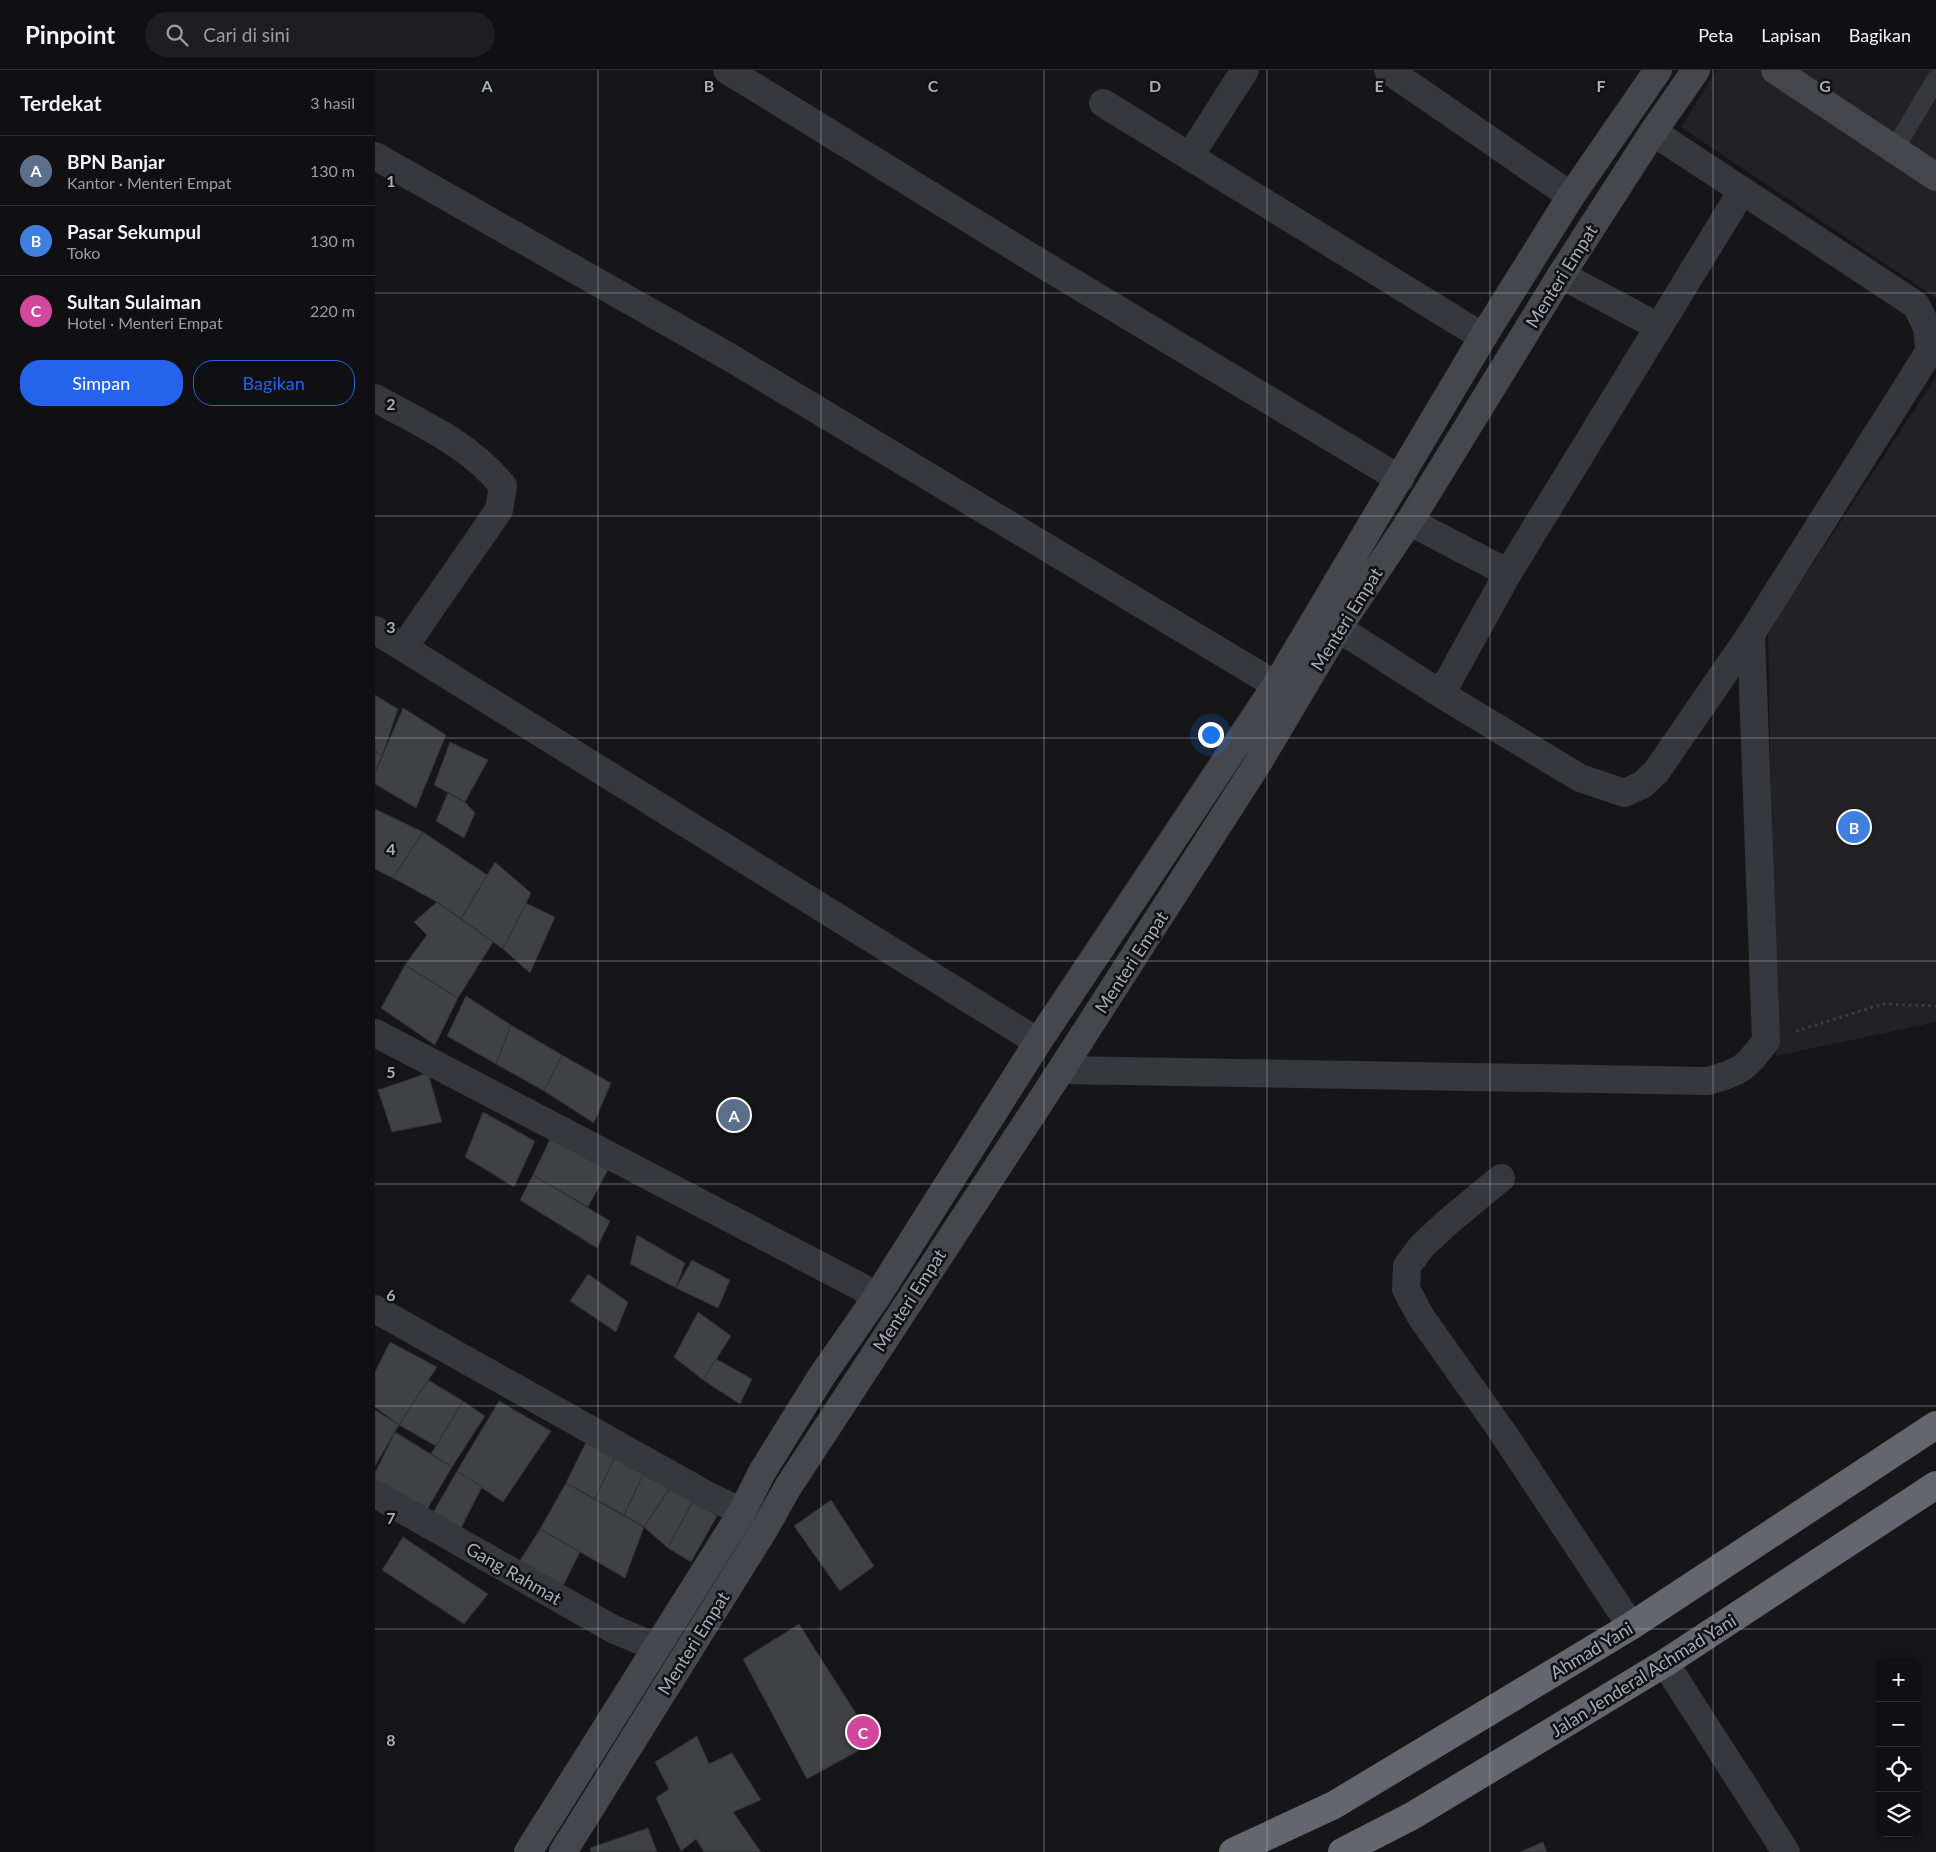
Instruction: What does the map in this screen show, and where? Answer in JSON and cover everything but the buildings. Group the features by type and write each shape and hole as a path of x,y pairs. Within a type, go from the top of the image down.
{"highway":[{"name":"Ahmad Yani","path":"1233,1852 1334,1804 1631,1626 1936,1425"},
{"name":"Jalan Jenderal Achmad Yani","path":"1343,1852 1411,1816 1665,1663 1936,1485"}],"street":[{"path":"727,70 1029,256 1426,495"},
{"path":"1190,156 1245,70"},
{"path":"1388,70 1571,196"},
{"name":"Menteri Empat","path":"528,1852 742,1512 762,1472 821,1377 876,1298 1038,1042 1181,828 1338,628 1411,520 1561,275 1653,132 1696,70"},
{"path":"1775,70 1936,177"},
{"path":"1651,72 1679,94"},
{"name":"Menteri Empat","path":"563,1852 765,1528 787,1487 1259,764 1287,692 1400,479 1483,338 1651,72"},
{"path":"1103,102 1511,356"},
{"path":"1338,628 1441,694 1579,778 1624,793 1642,784 1657,772 1751,634 1929,352 1927,327 1916,305 1653,132"},
{"path":"375,156 731,358 1287,692"},
{"path":"1441,694 1508,573 1742,191"},
{"path":"1561,275 1659,327"},
{"path":"375,398 468,451 492,472 503,486 499,510 404,647"},
{"path":"1411,520 1422,528 1508,573"},
{"path":"375,630 1038,1042 1061,1070 1708,1081 1735,1074 1751,1062 1766,1041 1751,634"},
{"path":"1181,828 1206,845"},
{"path":"375,1033 861,1287 899,1315"},
{"path":"1501,1178 1422,1246 1407,1266 1406,1289 1421,1317 1501,1430 1631,1626"},
{"path":"948,1184 975,1200"},
{"path":"375,1309 705,1494 742,1512 765,1528"},
{"path":"762,1472 787,1487"},
{"name":"Gang Rahmat","path":"375,1494 613,1629 656,1647"},
{"path":"656,1647 681,1663"},
{"path":"1665,1663 1786,1852"}],"lane":[{"path":"1894,150 1936,79"}],"path":[{"path":"1766,1041 1883,1004 1936,1006"}],"shaded area":[{"path":"1717,70 1936,70 1936,298 1681,127"},
{"path":"1936,377 1936,1022 1776,1056 1768,632"}],"place":[{"name":"Pasar Sekumpul","path":"1854,827"},
{"name":"BPN Banjar","path":"734,1115"},
{"name":"Sultan Sulaiman","path":"863,1732"}]}
